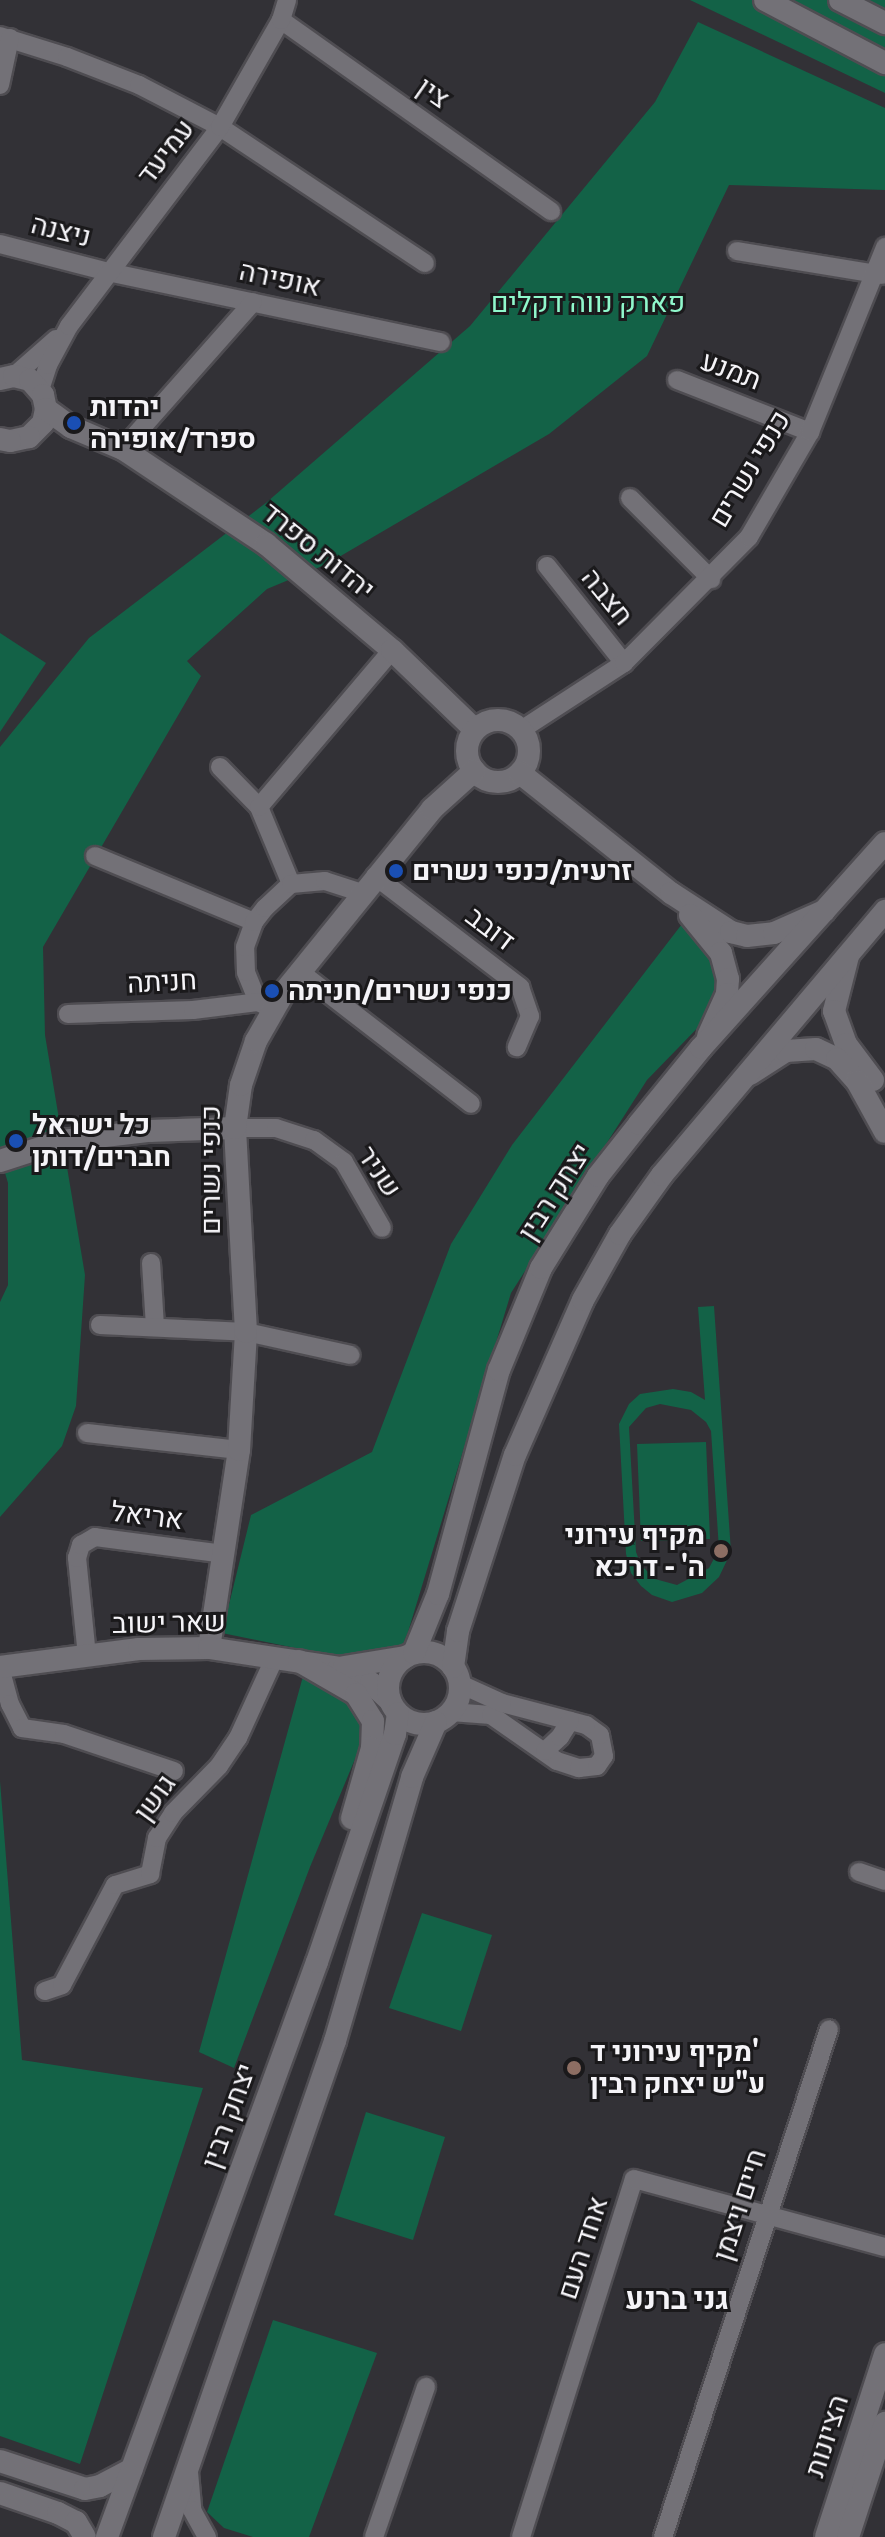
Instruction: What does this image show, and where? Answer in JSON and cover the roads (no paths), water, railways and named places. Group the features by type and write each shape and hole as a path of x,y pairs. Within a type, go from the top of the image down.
{"main road":[{"path":"765,0 885,63"},
{"path":"840,0 885,23"},
{"name":"יהדות ספרד","path":"7,377 30,380 43,400 71,427 115,445 266,544 392,650 475,730"},
{"path":"2,441 20,441 37,431 43,400"},
{"name":"יהדות ספרד","path":"37,431 80,434 115,445"},
{"path":"498,720 521,730 526,738 529,757 520,773 497,782 474,771 467,750 475,730 498,720"},
{"name":"כנפי נשרים","path":"209,1648 239,1450 246,1332 235,1128 241,1085 265,1005 299,971 432,809 474,771"},
{"path":"520,773 671,893 712,921 747,936 774,933 829,908"},
{"name":"יצחק רבין","path":"409,1655 438,1594 499,1370 541,1268 598,1176 701,1048 885,843"},
{"path":"671,893 721,953 728,979 720,1013 701,1048"},
{"path":"164,2537 335,2041 412,1777 443,1717 459,1699 458,1631 515,1455 583,1300 620,1234 662,1175 885,911"},
{"path":"849,953 837,990 835,1015 846,1044 885,1097"},
{"path":"742,1078 786,1051 816,1049 837,1059 857,1081 885,1132"},
{"path":"0,1161 62,1141 149,1131 235,1128"},
{"name":"שאר ישוב","path":"0,1667 139,1649 209,1648 339,1668 371,1683 394,1707"},
{"path":"443,1717 420,1724 394,1707 391,1671 409,1655 440,1655 457,1675"},
{"name":"שאר ישוב","path":"339,1668 409,1655"},
{"path":"299,1661 356,1694 373,1721 372,1748 351,1821 347,1874"},
{"name":"יצחק רבין","path":"107,2537 347,1874 395,1734 394,1707"},
{"name":"הציונות","path":"826,2537 885,2354"},
{"name":"הציונות","path":"848,2537 885,2423"},
{"path":"0,2461 85,2489 100,2486 132,2469"},
{"path":"0,2493 76,2522 85,2537"}],"street":[{"name":"עמיעד","path":"43,400 48,365 69,326 220,127 281,20 287,0"},
{"name":"צין","path":"281,20 551,211"},
{"path":"0,85 5,37 139,85 220,127 425,263"},
{"name":"ניצנה","path":"0,244 108,272"},
{"name":"כנפי נשרים","path":"521,730 624,663 711,579 749,537 810,432 879,273 885,247"},
{"path":"737,251 879,273"},
{"name":"אופירה","path":"108,272 441,342"},
{"path":"115,445 253,302"},
{"name":"עמיעד","path":"7,377 69,326"},
{"name":"תמנע","path":"677,380 810,432"},
{"path":"630,498 711,579"},
{"name":"חצבה","path":"547,566 624,663"},
{"path":"259,807 392,650"},
{"path":"220,767 259,807 291,884"},
{"path":"95,856 254,922"},
{"path":"265,1005 246,972 245,947 254,922 275,896 291,884 325,881 369,884"},
{"name":"דובב","path":"369,884 520,987 530,1016 517,1047"},
{"path":"299,971 471,1104"},
{"name":"חניתה","path":"68,1014 265,1005"},
{"name":"שניר","path":"235,1128 276,1128 314,1140 344,1162 382,1228"},
{"path":"151,1263 155,1327"},
{"path":"100,1325 246,1332 351,1355"},
{"path":"87,1433 239,1450"},
{"name":"אריאל","path":"87,1656 77,1558 81,1545 95,1537 224,1554"},
{"name":"גושן","path":"45,1991 62,1985 115,1885 150,1874 157,1838 173,1813 219,1766 238,1738 275,1657"},
{"name":"גושן","path":"0,1667 10,1704 22,1728 64,1734 174,1771"},
{"path":"443,1717 491,1715 545,1751 579,1768 590,1769 602,1762 605,1749 600,1735 586,1725 502,1703 457,1675"},
{"path":"545,1751 560,1737 570,1721"},
{"path":"859,1872 885,1881"},
{"name":"חיים ויצמן","path":"663,2537 829,2029"},
{"name":"אחד העם","path":"521,2537 634,2179 885,2247"},
{"path":"374,2537 426,2387"},
{"path":"190,2459 192,2510 207,2537"}],"place":[{"name":"יהדות ספרד/אופירה","path":"74,423"},
{"name":"זרעית/כנפי נשרים","path":"396,871"},
{"name":"כנפי נשרים/חניתה","path":"272,991"},
{"name":"כל ישראל חברים/דותן","path":"16,1141"},
{"name":"מקיף עירוני ה' - דרכא","path":"721,1551"},
{"name":"מקיף עירוני ד' ע\"ש יצחק רבין","path":"574,2068"}],"district":[{"name":"גני ברנע","path":"677,2300"}],"park label":[{"name":"פארק נווה דקלים","path":"588,303"}]}
